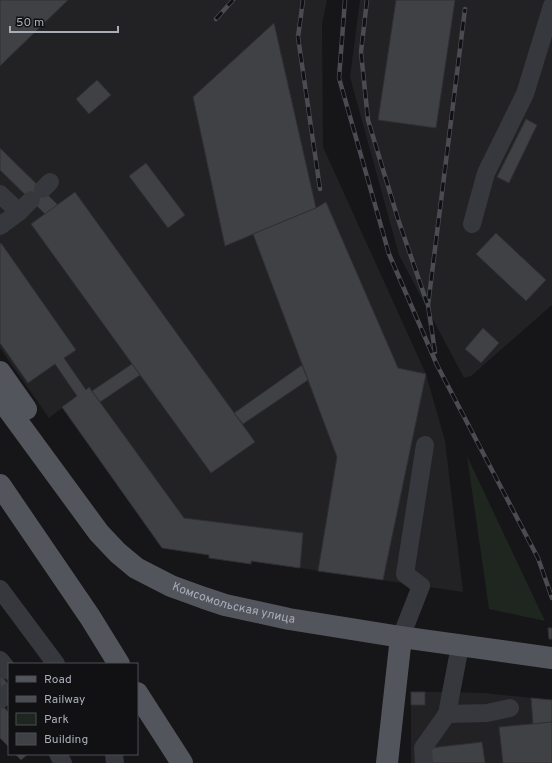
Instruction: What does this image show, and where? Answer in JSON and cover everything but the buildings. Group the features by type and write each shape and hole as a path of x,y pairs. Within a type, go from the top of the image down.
{"main road":[{"path":"0,372 104,520 155,579"},
{"name":"Комсомольская улица","path":"0,398 99,532 118,553 136,568 155,579 232,607 289,619 460,646 552,658"},
{"path":"0,486 90,617 118,663"},
{"path":"387,763 401,637"},
{"path":"138,695 182,763"}],"street":[{"path":"472,224 486,173 525,94 552,6"},
{"path":"0,194 36,196 0,226"},
{"path":"401,637 422,586 405,574 425,445"},
{"path":"0,589 50,662"},
{"path":"424,763 423,748 447,714 460,646"},
{"path":"0,660 8,670"},
{"path":"0,700 8,693"},
{"path":"447,714 487,713 510,708"}],"shaded area":[{"path":"0,0 327,0 322,24 323,147 426,374 445,441 463,592 252,561 251,564 209,558 209,555 162,548 62,408 49,418 0,348"},
{"path":"360,0 552,0 552,305 471,376 464,378 399,255 350,77"},
{"path":"411,692 484,693 552,700 552,763 411,763"}],"green space":[{"path":"467,456 545,621 489,609"}],"railway":[{"path":"216,19 233,0"},
{"path":"303,0 298,37 320,189"},
{"path":"345,0 339,78 389,254 437,365 538,558 552,598"},
{"path":"367,0 361,52 368,120 398,219 427,303"},
{"path":"435,352 428,305 465,9"}]}
